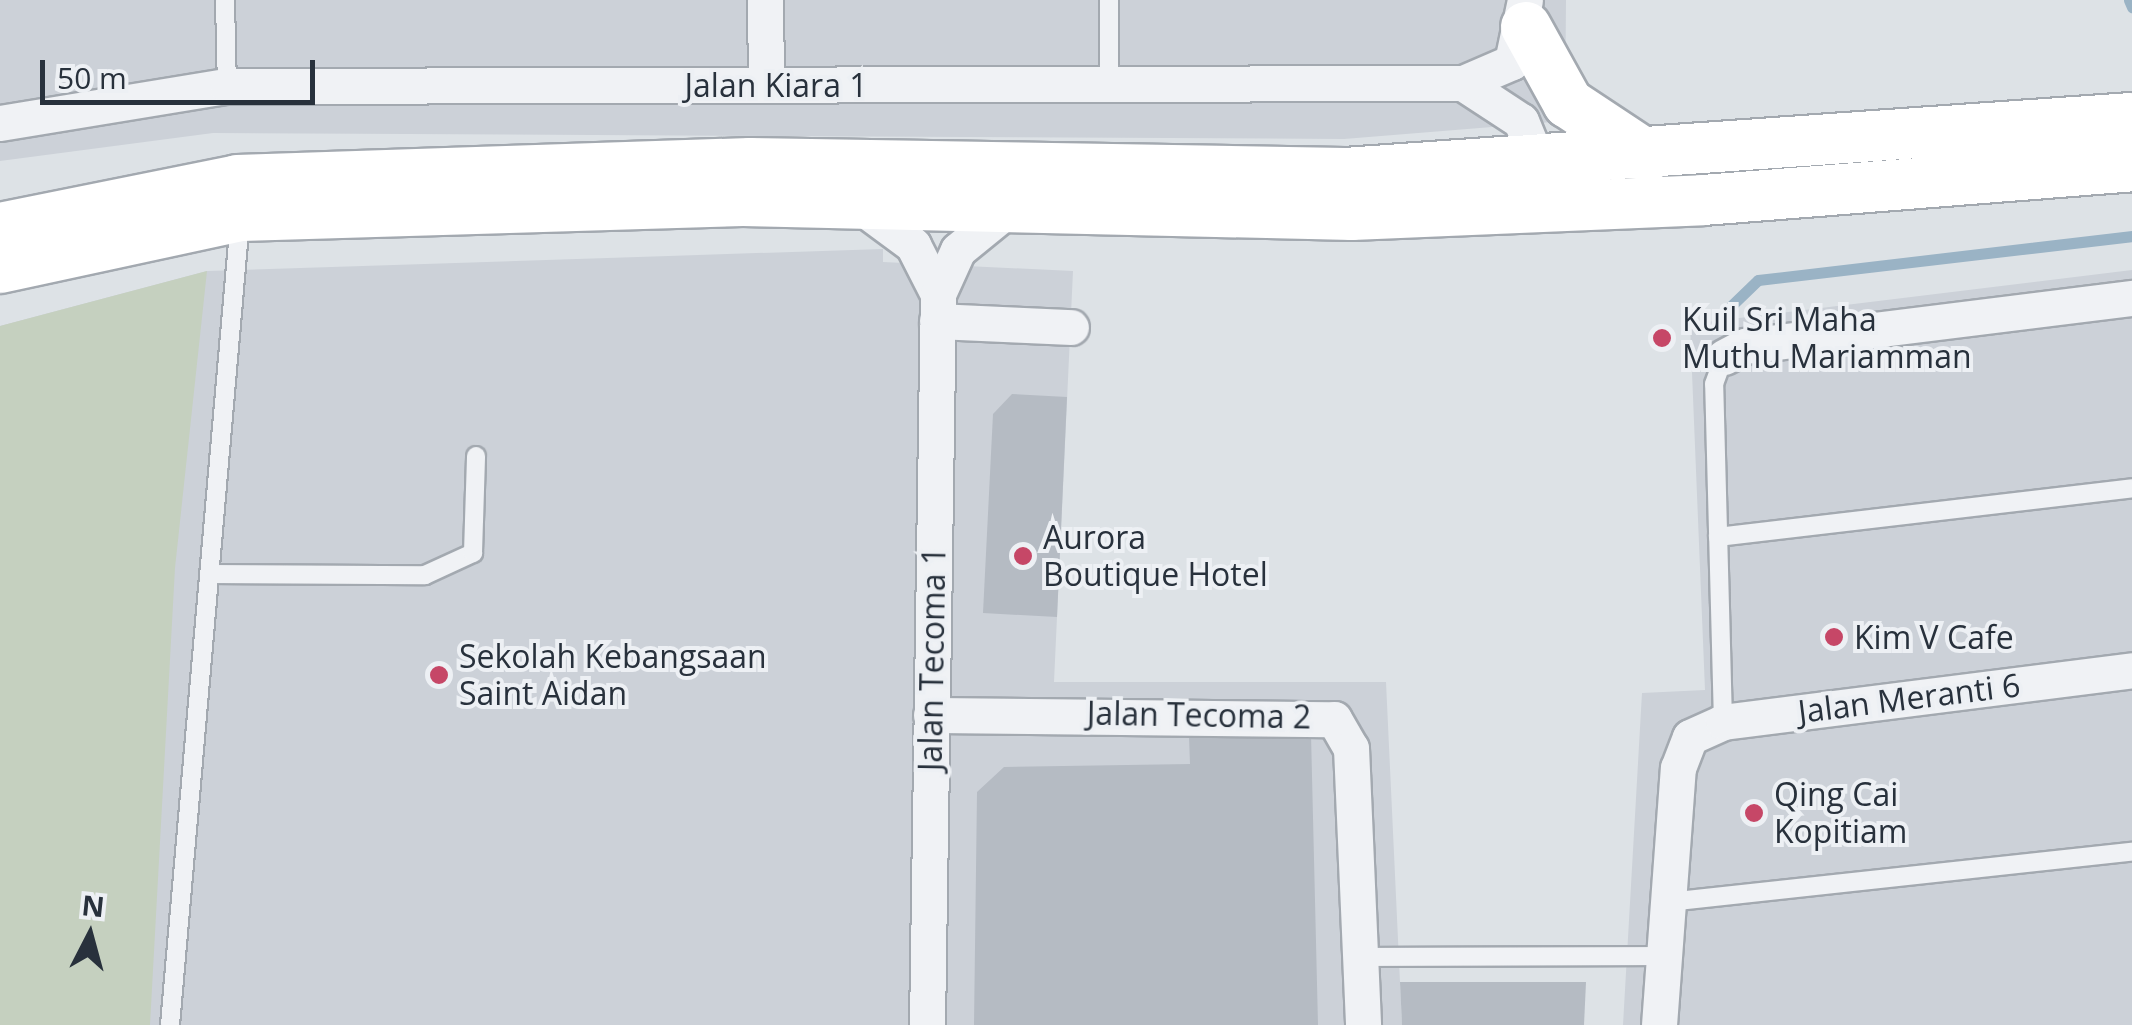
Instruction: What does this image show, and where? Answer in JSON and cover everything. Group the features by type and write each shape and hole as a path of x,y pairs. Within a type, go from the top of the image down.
{"main road":[{"path":"1526,14 1568,104 1648,156"},
{"path":"0,228 527,165 1345,174 1547,185 1648,156 2132,118"},
{"path":"0,268 239,198 1006,210 1547,185 2132,166"}],"street":[{"path":"766,0 766,84"},
{"name":"Jalan Kiara 1","path":"0,123 227,86 1463,83 1512,62 1526,14"},
{"path":"1463,83 1507,104 1547,185"},
{"path":"860,206 913,245 937,307"},
{"path":"937,307 958,250 1006,210"},
{"path":"1724,358 1745,346 2132,298"},
{"path":"937,307 1071,327"},
{"name":"Jalan Tecoma 1","path":"927,1025 937,307"},
{"name":"Jalan Meranti 6","path":"1668,902 1678,768 1690,738 1724,722 2132,670"},
{"name":"Jalan Tecoma 2","path":"931,715 1334,719 1351,748 1363,1025"},
{"path":"1659,1025 1668,902"}],"lane":[{"path":"226,0 227,86"},
{"path":"1109,0 1109,84"},
{"path":"170,1025 239,198"},
{"path":"1724,358 1714,384 1724,722"},
{"path":"209,574 441,568 473,553 476,456"},
{"path":"1718,537 2132,488"},
{"path":"1668,902 2132,852"},
{"path":"1360,958 1664,956"}],"shaded area":[{"path":"0,0 1566,0 1565,121 1344,139 213,133 0,161"},
{"name":"Sekolah Kebangsaan Saint Aidan","path":"883,249 883,262 1073,271 1054,682 1386,682 1402,1025 0,1025 0,326 207,271"},
{"path":"2132,270 2132,1025 1623,1025 1642,693 1705,690 1690,324"}],"green space":[{"path":"207,271 175,568 150,1025 0,1025 0,326"}],"building":[{"name":"Aurora Boutique Hotel","path":"1012,394 1067,397 1057,617 983,613 993,414"},
{"path":"1311,734 1318,1025 974,1025 977,792 1004,767 1190,764 1189,737"},
{"path":"1400,982 1586,982 1584,1025 1402,1025"}],"waterway":[{"path":"2129,0 2132,7"},
{"path":"1732,305 1758,280 2132,236"}],"place":[{"name":"Kuil Sri Maha Muthu Mariamman","path":"1662,338"},
{"name":"Aurora Boutique Hotel","path":"1023,556"},
{"name":"Kim V Cafe","path":"1834,637"},
{"name":"Sekolah Kebangsaan Saint Aidan","path":"439,675"},
{"name":"Qing Cai Kopitiam","path":"1754,813"}]}
